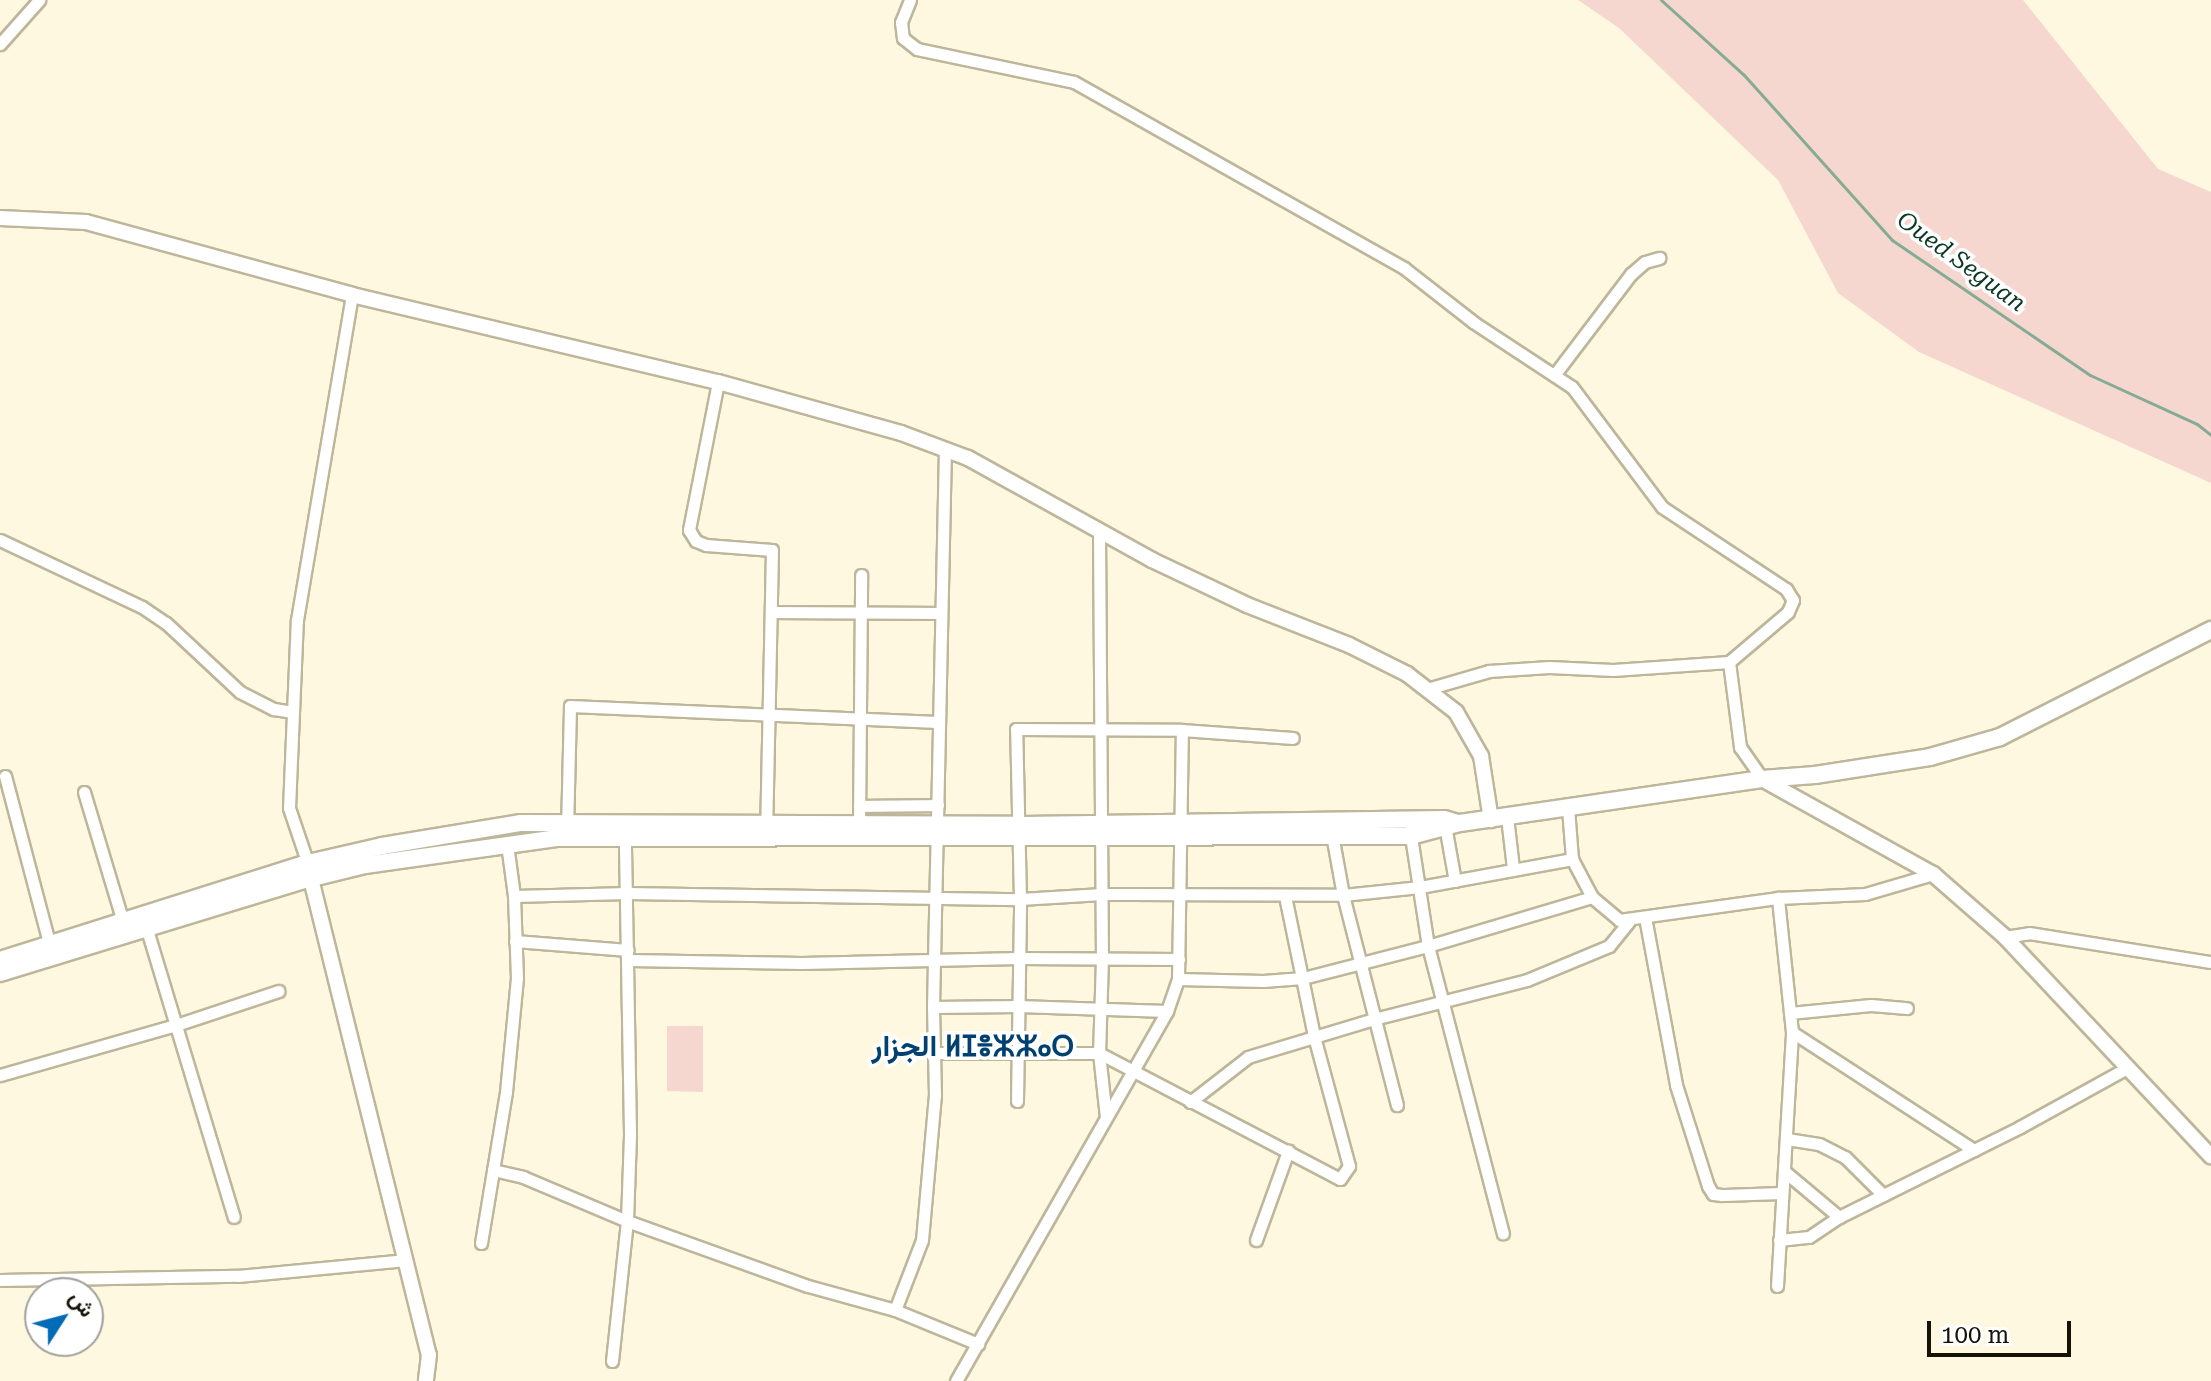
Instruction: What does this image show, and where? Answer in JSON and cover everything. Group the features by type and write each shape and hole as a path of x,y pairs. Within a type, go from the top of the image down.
{"main road":[{"path":"310,871 507,844 567,831 1018,832 1099,828 1331,831 1410,829 1499,818 1930,757 2000,737 2211,630"},
{"path":"0,960 52,951 310,871 485,828 625,835 766,831 859,824 938,832"},
{"path":"0,973 123,922 145,922"}],"street":[{"path":"0,44 39,0"},
{"path":"910,0 901,22 903,38 917,49 1074,82 1404,268 1473,322 1572,387 1662,507 1786,589 1793,600 1788,612 1729,662 1628,669 1549,667 1489,671 1427,689"},
{"path":"0,218 86,222 352,295 718,382 901,433 945,449 1247,605 1349,645 1407,674 1456,712 1481,756 1513,868"},
{"path":"1555,374 1631,274 1645,262 1659,258"},
{"path":"352,295 297,620 289,808 310,871 429,1355 426,1381"},
{"path":"718,382 689,530 696,541 706,545 772,550 766,831"},
{"path":"895,1310 922,1240 935,1053 933,1007 945,449"},
{"path":"1099,531 1099,828 1102,894 1099,1053 1106,1118"},
{"path":"0,540 142,607 166,623 240,692 274,709 293,712"},
{"path":"859,824 861,575"},
{"path":"772,612 941,613"},
{"path":"1729,662 1740,747 1762,779 1933,874 2005,937 2211,1156"},
{"path":"567,831 570,706 938,722"},
{"path":"1017,1101 1020,899 1016,729 1182,730 1293,738"},
{"path":"956,1381 1167,1011 1178,979 1178,829 1182,730"},
{"path":"5,776 52,951"},
{"path":"84,792 123,922"},
{"path":"859,806 938,805"},
{"path":"1568,808 1572,859 1592,897 1619,920 1778,898 1865,894 1933,874"},
{"path":"1450,824 1455,881"},
{"path":"1410,829 1428,946 1503,1233"},
{"path":"1331,831 1343,895 1397,1105"},
{"path":"612,1361 627,1221 625,835"},
{"path":"481,1243 507,1078 517,978 514,896 507,844"},
{"path":"514,896 627,893 1020,899 1102,894 1343,895 1420,887 1572,859"},
{"path":"935,1053 1099,1053 1132,1073 1340,1179 1349,1166 1314,1036 1285,896"},
{"path":"1178,979 1303,978 1428,946 1592,897"},
{"path":"1777,1286 1792,1032 1778,898"},
{"path":"1645,917 1676,1085 1708,1186 1713,1194 1722,1195 1782,1193"},
{"path":"1190,1102 1248,1057 1374,1019 1527,980 1609,946 1629,921"},
{"path":"145,922 234,1217"},
{"path":"2005,937 2029,933 2211,962"},
{"path":"515,941 628,955 802,963 1018,958 1179,959"},
{"path":"0,1075 176,1025 278,991"},
{"path":"1790,1013 1871,1005 1907,1008"},
{"path":"933,1007 1018,1006 1167,1011"},
{"path":"1792,1032 1974,1150"},
{"path":"1779,1240 1809,1237 1839,1217 1974,1150 2127,1068"},
{"path":"1787,1139 1819,1144 1845,1157 1883,1195"},
{"path":"1256,1240 1288,1151"},
{"path":"493,1170 523,1177 627,1221 808,1286 895,1310 978,1344"},
{"path":"1784,1171 1839,1217"},
{"path":"0,1280 238,1276 406,1260"}],"shaded area":[{"path":"1578,0 2023,0 2158,169 2211,192 2211,483 1919,352 1838,293 1778,180 1619,28"},
{"path":"667,1026 703,1026 703,1092 667,1091"}],"waterway":[{"name":"Oued Seguan","path":"1661,0 1744,75 1892,240 2090,375 2197,424 2211,435"}],"district":[{"name":"الجزار ⵍⵊⴻⵣⵣⴰⵔ","path":"973,1046"}]}
